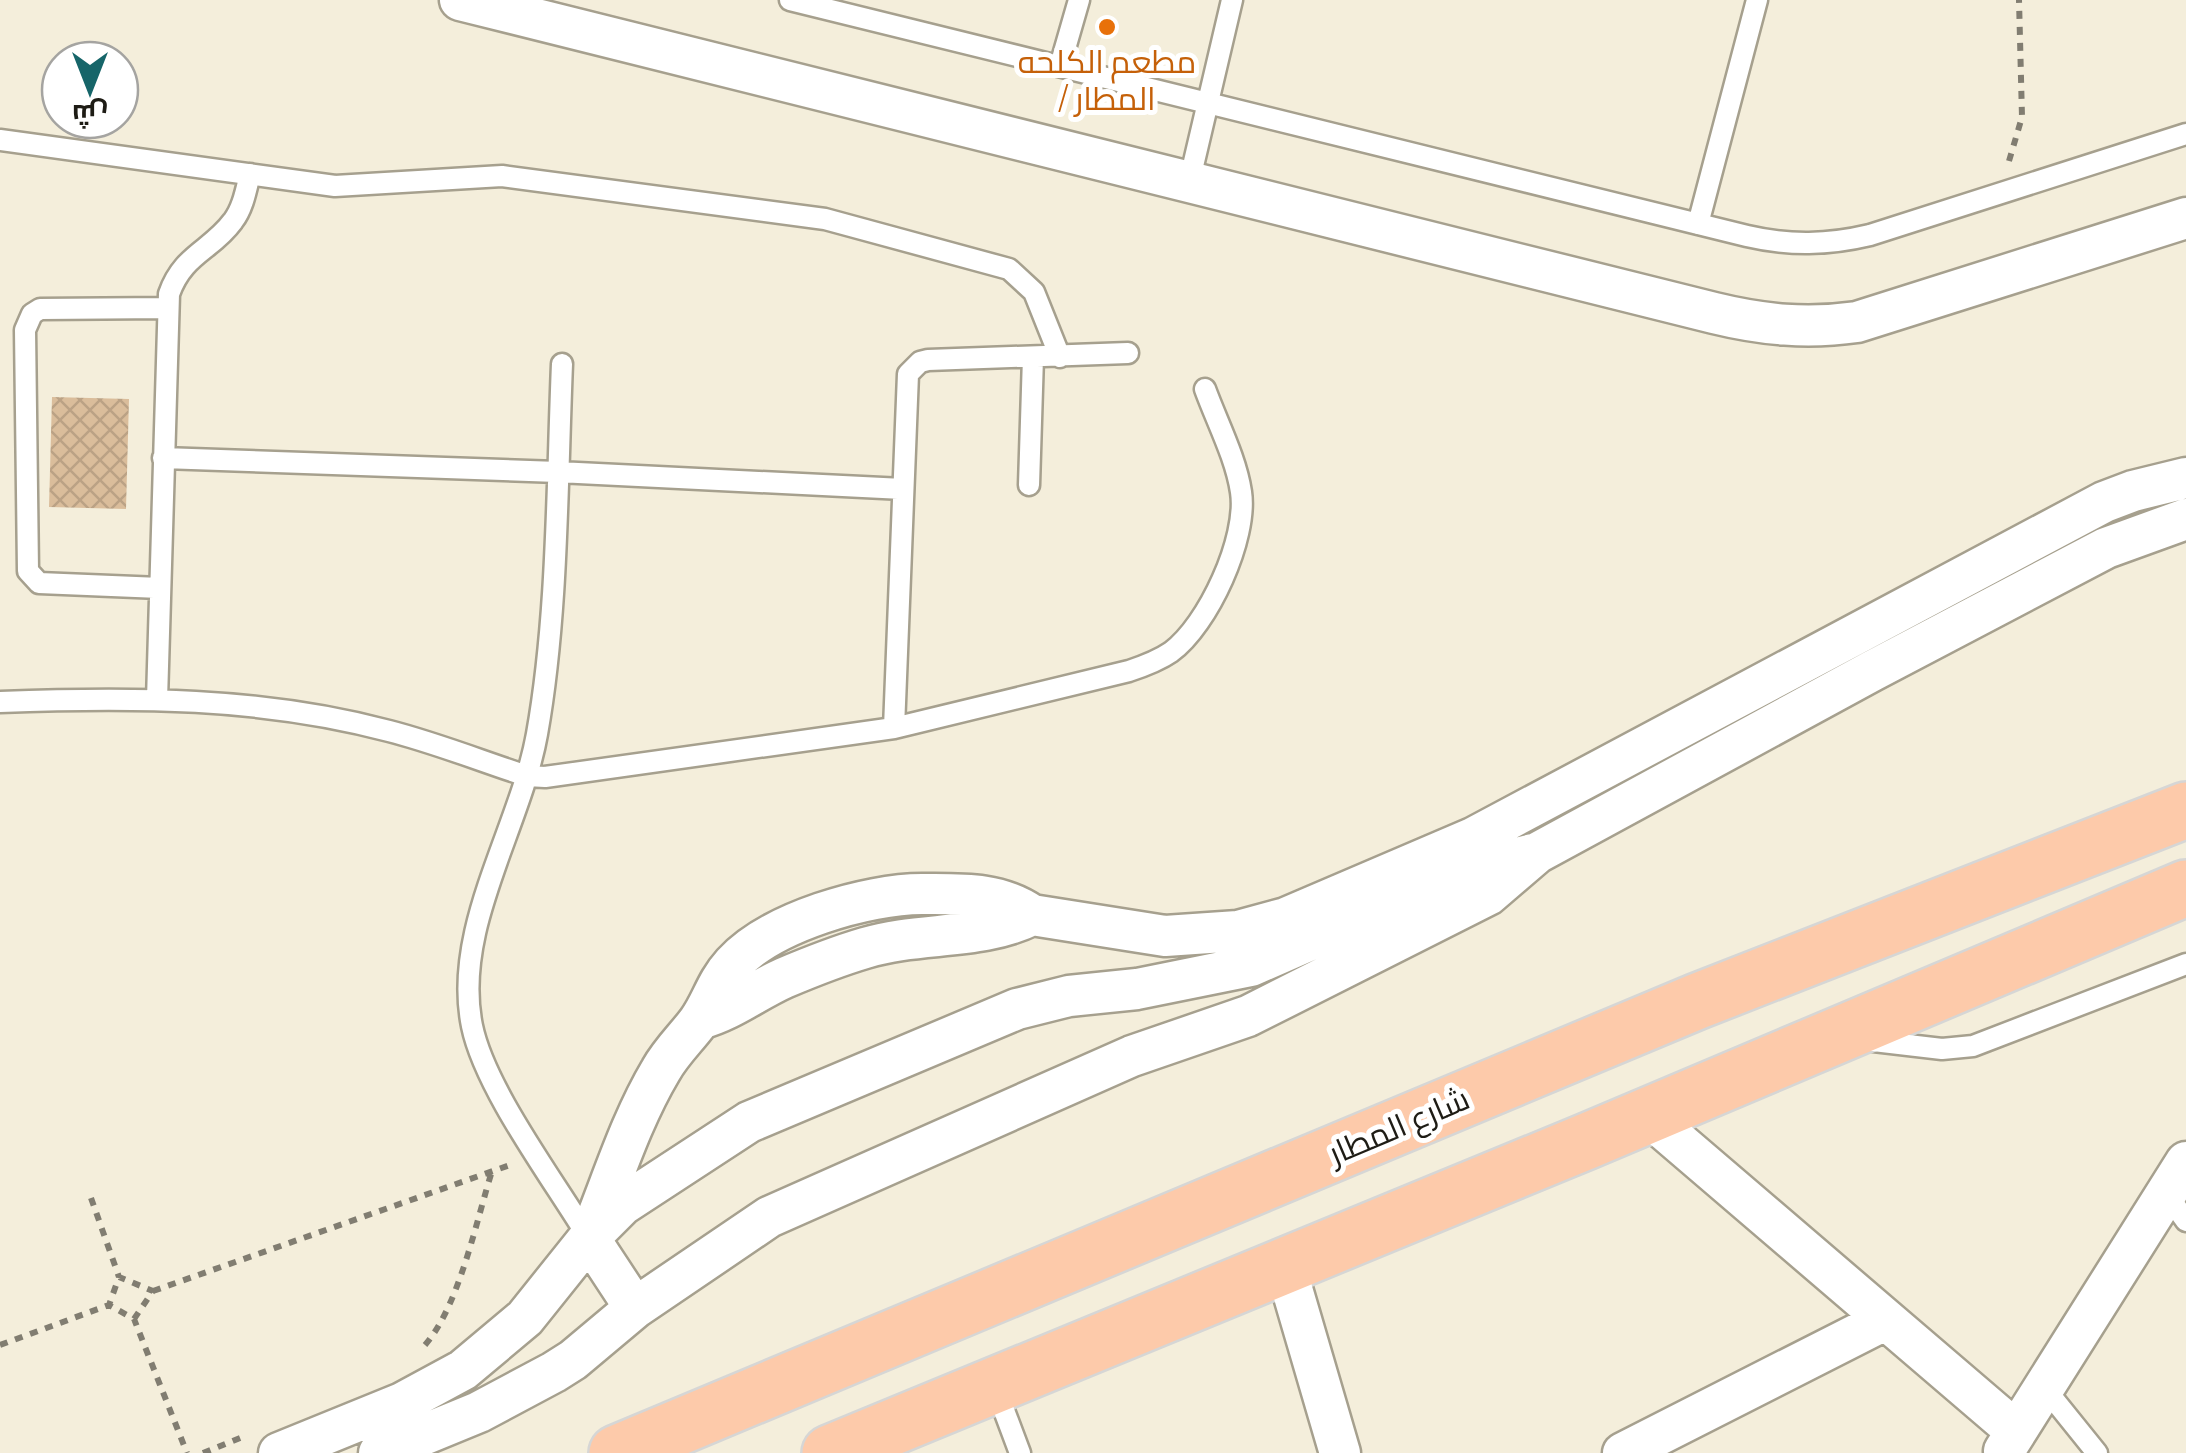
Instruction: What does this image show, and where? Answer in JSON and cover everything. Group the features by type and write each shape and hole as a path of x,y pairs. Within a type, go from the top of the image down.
{"main road":[{"name":"شارع المطار","path":"618,1453 1698,1001 2186,810"},
{"path":"830,1453 1585,1142 2186,888"},
{"path":"1698,1001 1686,1030 1697,1060 1724,1075 1740,1074"},
{"path":"1552,1062 1580,1068 1597,1090 1599,1118 1585,1142"}],"street":[{"path":"460,0 1714,313 1785,327 1857,322 2186,218"},
{"path":"590,1238 648,1094 672,1054 700,1019 730,1009 782,979 865,948 907,938 994,930 1032,915 1165,936 1238,931 1286,918 1473,838 2104,502 2133,490 2186,478"},
{"path":"379,1453 479,1412 532,1385 573,1360 635,1308 769,1217 1153,1048 1248,1016 1471,904 1498,889 1538,853 2106,548 2186,519"},
{"path":"267,1442 402,1403 463,1370 525,1318 590,1238 622,1206 749,1122 1017,1010 1069,996 1137,988 1252,966 1472,868 1538,853"},
{"path":"1137,988 1153,1048"},
{"path":"1647,1115 1885,1320 2009,1442 2043,1386 2179,1192"},
{"path":"590,1238 635,1308"},
{"path":"1285,1266 1340,1453"},
{"path":"1623,1453 1885,1320"}],"lane":[{"path":"790,0 1772,242 1821,244 1870,235 2186,134"},
{"path":"1060,66 1079,0"},
{"path":"1189,183 1232,0"},
{"path":"1698,224 1757,0"},
{"path":"0,140 334,186 502,176 825,219 1009,269 1034,292 1060,356"},
{"path":"158,700 166,308 182,267 223,232 239,212 250,174"},
{"path":"160,588 39,584 28,572 26,330 32,314 40,309 166,308"},
{"path":"894,728 907,382 912,367 928,360 1128,353"},
{"path":"1029,485 1033,357"},
{"path":"562,364 547,664 528,776 473,938 468,998 480,1056 493,1082 590,1238"},
{"path":"0,702 86,698 260,707 389,731 528,776 564,777 894,728 1141,668 1173,650 1191,633 1234,554 1243,512 1235,469 1205,390"},
{"path":"163,458 903,489"},
{"path":"1834,1036 1942,1049 1973,1046 2186,964"},
{"path":"994,1385 1020,1453"},
{"path":"2043,1386 2098,1453"}],"path":[{"path":"1997,195 2022,117 2020,0"},
{"path":"134,1319 152,1291 538,1155"},
{"path":"422,1349 437,1331 448,1308 492,1171"},
{"path":"91,1198 118,1277 110,1305"},
{"path":"118,1277 152,1291"},
{"path":"0,1344 110,1305 134,1319 187,1453"},
{"path":"203,1453 267,1442"}],"building":[{"path":"52,397 129,399 126,509 49,507"}],"place":[{"name":"مطعم الكلحه / المطار","path":"1107,27"}]}
